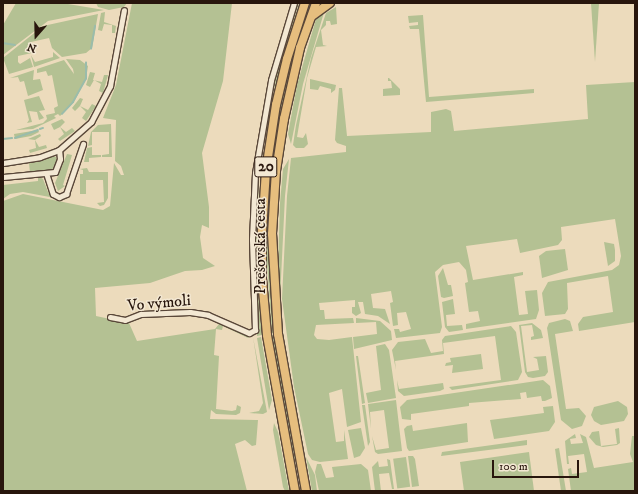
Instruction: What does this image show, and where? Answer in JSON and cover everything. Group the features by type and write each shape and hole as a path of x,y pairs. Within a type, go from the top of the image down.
{"highway":[{"name":"Prešovská cesta","path":"295,491 268,335 262,279 262,232 266,170 274,113 287,59 306,3"},
{"name":"Prešovská cesta","path":"306,491 278,334 272,234 275,186 282,125 296,63 316,3"},
{"path":"310,18 330,3"}],"street":[{"name":"Prešovská cesta","path":"254,331 252,231 257,158 271,80 294,3"},
{"path":"3,163 40,157 59,150 91,122 106,97 124,10"},
{"path":"46,173 54,194 59,196 66,194 83,144"},
{"path":"3,177 46,173 57,170 61,156 59,150"},
{"name":"Vo výmoli","path":"110,317 125,320 141,314 190,312 208,315 249,333 254,331"}],"green space":[{"path":"16,3 62,3 104,10 48,21 3,55 3,25"},
{"path":"96,3 127,3 124,7 109,10 98,7"},
{"path":"132,3 232,3 223,81 202,153 209,207 209,228 202,225 200,237 203,258 215,266 202,270 185,271 150,283 95,288 96,316 129,323 137,341 215,329 219,324 250,336 248,338 223,326 222,330 216,329 214,355 219,356 216,409 232,411 236,410 237,405 241,407 240,413 236,415 216,414 211,410 210,419 258,420 256,445 252,446 245,440 235,444 247,491 3,491 3,201 23,194 103,210 110,206 114,163 121,175 124,175 121,166 115,161 116,120 103,118 116,85"},
{"path":"296,3 299,3 271,99 259,176 256,272 262,335 257,336 255,236 258,168 271,87"},
{"path":"591,3 599,3 595,62"},
{"path":"336,7 337,24 331,25 330,21 326,21 326,25 321,30 323,45 327,46 316,47 307,78 297,137 303,138 306,133 308,144 304,148 296,148 293,145 296,125 311,58 326,13"},
{"path":"325,9 303,84 291,144 288,134 297,85 316,19"},
{"path":"105,12 104,22 116,26 115,33 112,33 112,25 104,24 102,31 98,30 101,13"},
{"path":"306,13 285,91 272,170 268,233 274,333 272,333 266,248 270,170 280,106 291,60"},
{"path":"98,14 92,48 86,53 62,57 52,48 49,38 31,42 32,53 18,56 18,62 20,64 30,58 33,67 9,74 3,58 43,26"},
{"path":"423,15 429,97 534,89 534,93 426,102 419,29 410,29 409,26 418,25 418,22 409,23 408,16"},
{"path":"53,52 60,58 34,67 31,55 35,62 53,57"},
{"path":"66,59 80,60 88,66 86,79 74,102 60,116 58,114 54,116 56,118 33,129 16,130 43,123 47,119 46,115 55,113 54,108 58,106 52,75 48,76 46,71 37,73 37,69 64,60 74,74 73,69"},
{"path":"34,70 33,80 40,79 43,90 28,96 24,81 20,82 18,77 10,78"},
{"path":"90,72 95,73 94,80 90,87 86,85"},
{"path":"104,75 108,75 103,93 99,91 101,84 95,80 102,82"},
{"path":"388,78 400,89 400,95 383,96 383,89 392,88 391,81 388,81"},
{"path":"310,79 336,85 335,90 331,93 331,89 320,86 318,90 310,89"},
{"path":"635,82 635,322 579,331 578,324 583,317 613,312 608,276 567,283 568,309 565,314 545,316 542,293 548,282 612,270 619,265 621,256 615,219 561,227 562,240 558,245 520,253 517,239 466,246 473,280 523,272 523,275 514,277 519,315 528,314 525,291 537,290 539,310 536,319 466,329 466,324 480,321 478,311 469,312 465,283 468,282 466,270 459,262 443,265 435,272 442,327 440,333 396,338 394,329 399,329 400,332 411,329 406,312 397,313 398,325 393,326 390,303 393,302 391,291 371,294 373,308 385,309 390,324 378,316 365,314 363,302 358,302 361,313 356,316 352,313 352,307 355,307 355,300 319,303 320,310 324,310 325,319 353,318 354,323 316,325 314,335 317,339 329,340 352,337 361,422 347,427 342,389 329,393 336,442 344,441 344,430 348,459 320,462 312,460 308,454 294,387 282,299 287,196 291,158 346,152 346,146 337,143 335,140 339,88 342,88 347,136 431,132 431,112 446,109 451,111 454,131 588,119 586,85"},
{"path":"39,96 45,110 39,111 44,118 39,120 37,112 29,111 32,122 27,123 29,120 24,100"},
{"path":"80,98 83,99 80,106 75,111 72,108"},
{"path":"92,104 96,106 86,121 82,118 86,112 80,106 88,110"},
{"path":"62,119 65,122 54,130 51,124"},
{"path":"111,124 112,157 102,157 102,155 109,154 109,132 92,132 92,145 88,146 91,132 98,125"},
{"path":"60,127 66,132 72,128 75,131 60,141 58,139 64,134"},
{"path":"38,130 39,132 31,136 15,139 14,134"},
{"path":"40,134 41,136 35,140 28,139"},
{"path":"35,140 39,147 46,145 47,148 30,153 29,150 36,148"},
{"path":"92,147 92,155 101,155 101,157 89,158 89,162 84,162 87,148"},
{"path":"67,154 72,155 63,185 65,186 58,191 55,183"},
{"path":"52,156 56,157 57,161 52,170 30,173 29,163"},
{"path":"289,159 285,196 280,299 278,268 280,203 283,169"},
{"path":"87,168 89,172 108,172 108,198 104,205 100,206 97,203 104,202 103,180 86,180 86,194 80,194 80,174 83,174 83,170 80,169"},
{"path":"38,176 43,179 48,192 55,198 23,192 10,194 3,199 3,185 38,181"},
{"path":"604,242 614,244 615,250 615,261 608,266"},
{"path":"565,249 568,270 542,278 539,256 546,251"},
{"path":"443,268 448,285 451,285 453,296 444,298 441,297 438,276"},
{"path":"453,299 455,314 446,315 447,326 462,325 463,330 449,332 445,327 442,302"},
{"path":"356,318 380,321 391,331 392,340 354,349 353,337 377,334 376,322 356,323"},
{"path":"565,319 570,321 573,331 555,334 566,409 579,408 586,416 582,426 572,429 561,420 547,328 549,323"},
{"path":"532,323 541,330 543,338 531,340 531,337 534,336 532,325 521,326 527,372 539,370 537,359 533,357 546,356 548,372 545,376 533,378 528,377 525,372 519,325"},
{"path":"511,326 516,332 522,372 518,380 452,390 449,387 501,380 495,336 443,343 444,354 395,361 396,370 392,350 398,342 425,339 431,353 443,351 442,340 445,336"},
{"path":"272,335 275,335 296,459 295,461"},
{"path":"253,337 267,412 263,414 249,413 259,411 263,403"},
{"path":"261,337 272,400 269,410 257,338"},
{"path":"385,344 389,350 396,398 368,403 366,393 381,390 376,346"},
{"path":"481,354 483,369 452,373 453,365 445,366 446,363 451,362 450,358"},
{"path":"356,356 358,356 365,403 362,404"},
{"path":"397,380 399,389 443,383 444,389 440,391 404,396 398,391"},
{"path":"543,380 550,386 552,398 545,401 542,401 541,396 527,398 526,392 520,393 521,399 469,403 469,406 411,414 411,420 402,419 400,407 407,400"},
{"path":"396,400 402,451 378,454 375,452 372,436 376,450 389,448 384,410 370,412 371,429 368,404"},
{"path":"618,401 627,407 628,414 624,421 601,425 594,421 591,415 594,407"},
{"path":"362,405 365,405 370,442 368,446"},
{"path":"553,406 555,422 549,431 494,439 490,420 544,413 543,407"},
{"path":"274,423 278,432 289,491 285,491 283,487 273,430"},
{"path":"467,423 468,442 409,451 407,448 404,429 407,426 412,425 413,431"},
{"path":"361,428 365,448 360,456 354,458 348,430"},
{"path":"619,428 620,443 617,445 603,447 596,445 589,437 592,432 599,431 601,446 617,444 615,429"},
{"path":"575,434 576,438 570,439 571,444 583,443 580,434 586,437 594,468 633,462 630,454 632,436 635,436 635,491 571,491 568,469 571,468 572,474 587,472 584,454 568,456 569,464 567,464 565,441"},
{"path":"527,440 527,445 441,456 442,452"},
{"path":"559,448 566,491 561,491 555,449"},
{"path":"529,452 534,491 464,491 460,462"},
{"path":"408,456 413,456 415,459 419,486 412,487"},
{"path":"306,457 315,475 317,491 312,491"},
{"path":"406,457 410,487 397,489 393,459"},
{"path":"387,459 390,460 394,489 392,489 389,473 379,474 381,491 375,491 372,467 378,461 379,467 388,466"},
{"path":"317,464 321,464 326,478 334,477 332,467 361,464 368,470 371,491 319,491 315,472"}],"waterway":[{"path":"91,49 95,26"},
{"path":"3,43 15,45"},
{"path":"62,114 73,102 86,79 86,63"},
{"path":"15,138 38,130"},
{"path":"3,139 12,138"}]}
